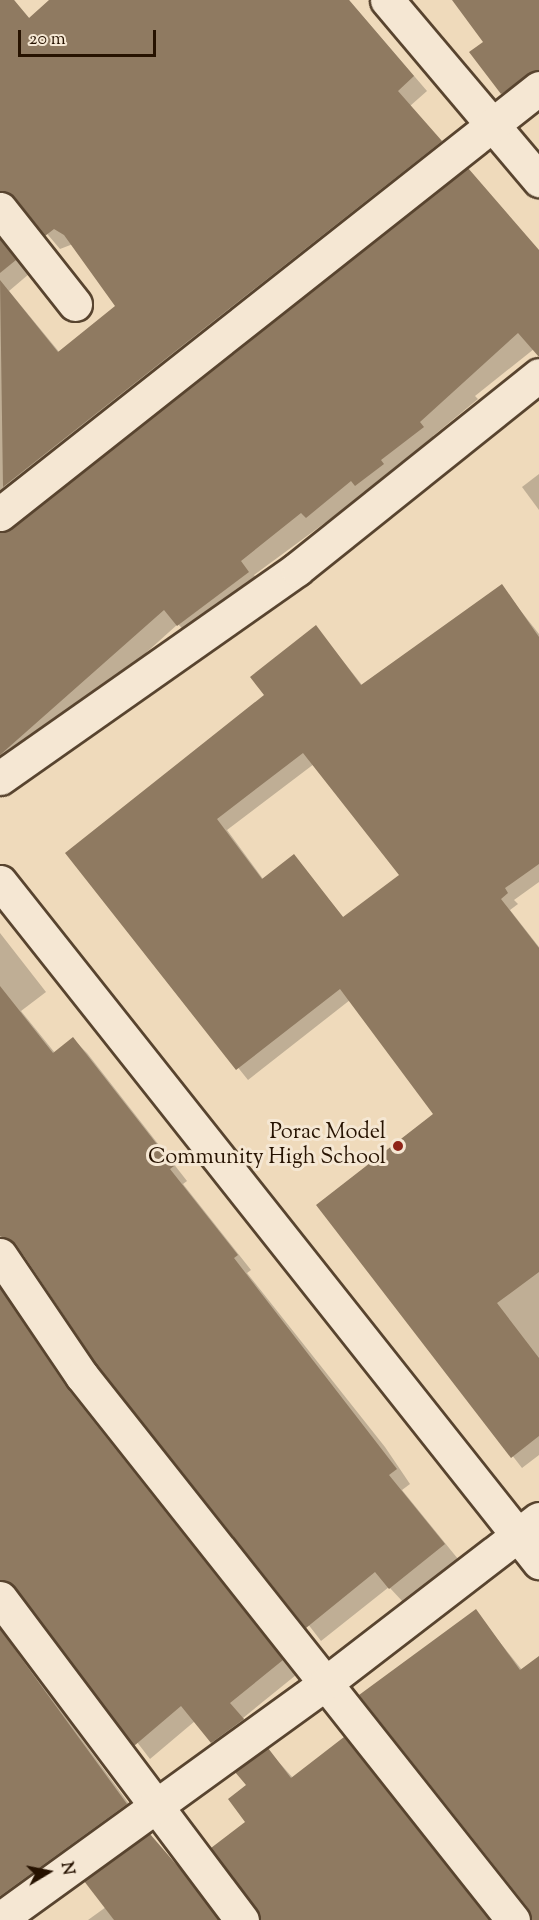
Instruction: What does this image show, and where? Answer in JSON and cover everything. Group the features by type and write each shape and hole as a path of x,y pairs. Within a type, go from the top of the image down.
{"street":[{"path":"387,0 539,180"},
{"path":"0,514 489,123 539,88"},
{"path":"0,209 75,304"},
{"path":"0,778 297,568 539,375"},
{"path":"0,882 528,1527 539,1562"},
{"path":"0,1255 82,1376 327,1682 513,1920"},
{"path":"0,1919 157,1808 327,1682 528,1527"},
{"path":"0,1598 242,1920"}],"building":[{"path":"0,0 14,0 29,18 49,0 349,0 414,76 398,91 442,141 3,487 0,280 58,352 115,306 64,235 54,229 45,236 15,197 0,191"},
{"path":"452,0 539,0 539,70 501,94 469,52 483,42"},
{"path":"468,168 539,250 539,357 518,333 420,422 424,427 381,460 384,464 355,486 351,481 306,518 301,513 241,561 249,572 177,626 164,610 0,755 0,532 12,529"},
{"path":"0,239 16,260 0,273"},
{"name":"Porac Model Community High School","path":"502,584 539,637 539,864 505,888 508,893 501,899 539,948 539,1272 497,1303 539,1358 539,1436 511,1458 316,1205 433,1114 340,989 236,1070 65,853 264,695 250,677 316,625 361,685","holes":["303,753 399,875 343,917 294,854 262,879 217,819"]},
{"path":"0,986 53,1053 73,1037 174,1166 170,1169 238,1255 234,1258 397,1469 389,1475 445,1544 389,1589 375,1572 306,1628 97,1365 16,1244 0,1236"},
{"path":"0,1288 67,1388 283,1660 230,1703 244,1719 211,1743 181,1706 134,1746 15,1587 0,1580"},
{"path":"476,1609 520,1670 539,1656 539,1920 531,1920 528,1908 359,1695"},
{"path":"0,1629 127,1804 0,1896"},
{"path":"344,1737 489,1920 260,1920 211,1848 245,1822 228,1799 246,1785 235,1772 268,1748 291,1778"},
{"path":"150,1834 219,1920 114,1920 84,1881"}],"place":[{"name":"Porac Model Community High School","path":"398,1146"}]}
